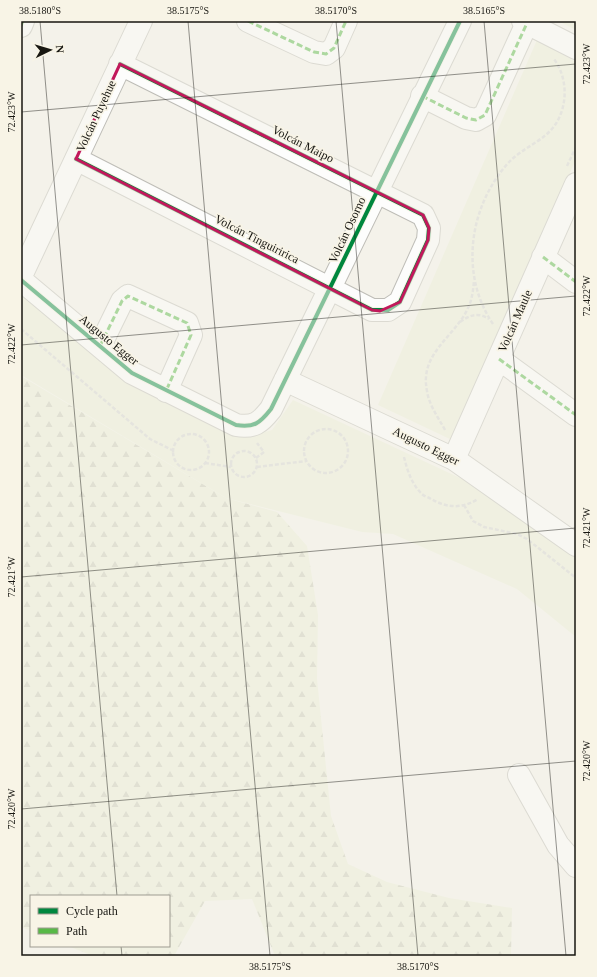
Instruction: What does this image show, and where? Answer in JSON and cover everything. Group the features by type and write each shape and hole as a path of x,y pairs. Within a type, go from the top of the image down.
{"street":[{"path":"21,26 23,21"},
{"name":"Volcán Puyehue","path":"21,276 141,21"},
{"path":"248,21 314,52 326,54 334,48 346,21"},
{"name":"Volcán Osorno","path":"236,425 248,427 261,420 271,409 422,96 460,21"},
{"path":"422,96 466,118 476,120 485,115 525,22 576,48"},
{"name":"Volcán Maipo","path":"120,64 423,215 429,228 428,240 414,272"},
{"name":"Volcán Tinguiririca","path":"76,159 372,310 388,310 400,302 414,272"},
{"name":"Volcán Maule","path":"454,459 543,258 571,176"},
{"path":"543,258 576,282"},
{"name":"Augusto Egger","path":"21,280 132,373 236,425"},
{"path":"100,346 122,301 128,296 187,323 191,334 166,391"},
{"path":"499,359 576,415"},
{"name":"Augusto Egger","path":"285,380 454,459 576,545"},
{"path":"519,775 558,845 576,866"}],"path":[{"path":"446,431 432,406 426,390 427,372 435,350 468,310 473,296 473,239 481,207 498,175 523,150 554,126 562,113 565,97 563,79 555,61 550,55"},
{"path":"571,176 576,147"},
{"path":"474,276 477,293 490,320 497,329"},
{"path":"458,324 469,316 477,314 490,320"},
{"path":"21,329 150,439 172,450"},
{"path":"318,431 332,431 344,439 346,446 346,460 336,470 330,473 316,471 306,461 305,447 312,434 318,431"},
{"path":"193,433 199,435 207,443 209,449 209,455 204,463 197,469 185,469 175,462 172,450 174,444 182,436 193,433"},
{"path":"254,438 264,452 256,458"},
{"path":"250,452 256,458 257,466 253,474 244,477 236,474 232,467 232,459 238,453 250,452"},
{"path":"403,454 412,481 421,494 442,505 457,507 471,504 482,497 477,493"},
{"path":"257,466 306,461"},
{"path":"204,463 232,467"},
{"path":"464,505 473,521 484,527 517,534 527,539 576,578"}],"highlighted area":[{"path":"120,64 423,215 429,228 428,240 400,302 380,311 372,310 76,159"}],"green space":[{"path":"558,21 576,21 576,30"},
{"path":"537,40 576,62 576,159 452,440 378,405"},
{"path":"21,287 145,377 255,435 272,430 293,400 475,485 576,558 576,637 517,589 393,534 362,532 226,498 21,375"},
{"path":"21,376 226,498 277,512 307,546 318,615 317,679 331,816 348,864 387,882 449,898 512,908 511,956 275,956 252,899 205,901 174,956 93,956 70,947 170,947 170,895 30,895 30,931 21,927"}],"marked path":[{"path":"21,26 23,21"},
{"path":"248,21 314,52 326,54 334,48 346,21"},
{"path":"422,96 466,118 476,120 485,115 527,23"},
{"path":"543,257 576,282"},
{"path":"100,346 122,301 128,296 187,323 191,335 166,391"},
{"path":"499,359 576,415"}],"cycle path":[{"path":"21,280 132,373 236,425 248,426 260,421 271,409 460,21"},
{"path":"76,159 372,310 388,310 400,302 428,240 429,228 423,215 120,64"}]}
